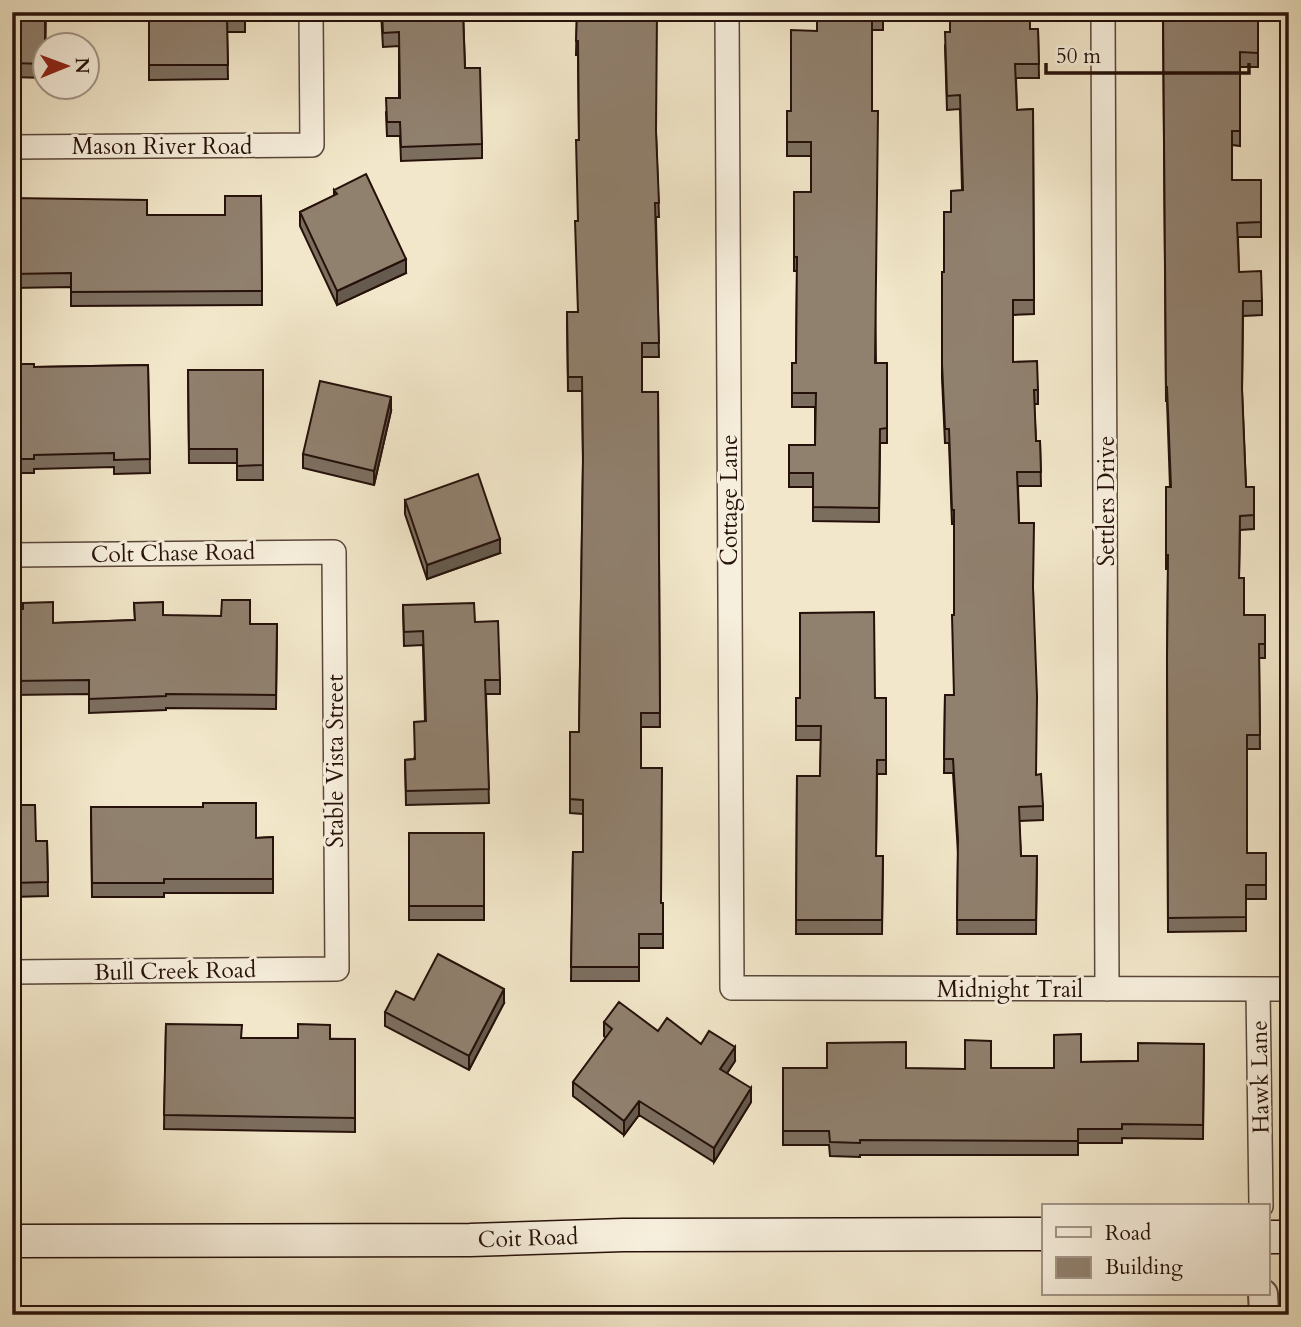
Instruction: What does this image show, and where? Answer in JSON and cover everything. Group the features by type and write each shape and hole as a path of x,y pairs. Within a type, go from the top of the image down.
{"main road":[{"name":"Coit Road","path":"12,1241 470,1240 623,1235 1042,1234"},
{"path":"1270,1237 1289,1237"}],"street":[{"name":"Mason River Road","path":"12,147 312,145 311,12"},
{"name":"Cottage Lane","path":"727,12 732,988"},
{"name":"Settlers Drive","path":"1103,12 1107,989"},
{"name":"Colt Chase Road","path":"12,555 334,552"},
{"name":"Stable Vista Street","path":"334,552 337,969"},
{"name":"Bull Creek Road","path":"12,972 337,969"},
{"name":"Midnight Trail","path":"732,988 1289,989"},
{"name":"Hawk Lane","path":"1258,989 1261,1204"},
{"path":"1264,1296 1264,1315"}],"building":[{"path":"12,12 45,12 45,32 32,32 32,64 12,63"},
{"path":"149,12 245,12 245,18 227,18 228,65 149,65"},
{"path":"382,12 463,12 465,68 480,68 482,144 401,147 400,122 387,122 386,98 400,98 399,32 383,33"},
{"path":"577,12 657,12 656,131 659,203 655,203 659,343 642,343 642,392 658,392 660,713 641,713 641,768 662,768 663,934 639,934 639,967 571,967 573,852 583,852 583,800 570,799 570,732 579,732 583,457 582,377 568,377 567,312 578,312 575,221 578,221 576,140 579,140"},
{"path":"817,12 883,12 883,16 872,16 872,111 878,111 875,363 887,363 887,428 880,429 879,508 813,507 813,473 789,473 789,445 815,445 816,393 792,393 792,363 796,363 797,257 794,257 794,192 811,192 811,142 787,142 787,111 791,111 791,30 817,31"},
{"path":"950,12 1030,12 1030,29 1038,29 1039,64 1015,64 1017,110 1033,109 1034,300 1013,300 1013,362 1037,361 1038,390 1034,390 1036,441 1040,441 1041,472 1017,472 1019,523 1034,523 1036,775 1041,774 1043,806 1019,807 1021,856 1037,856 1036,920 957,920 958,839 953,759 944,759 945,695 954,695 954,510 949,429 945,429 942,364 944,212 951,212 951,191 963,190 960,95 947,96 945,32 950,32"},
{"path":"1163,12 1258,12 1258,53 1240,52 1240,131 1232,131 1232,180 1261,180 1261,222 1237,223 1239,272 1261,271 1262,301 1243,301 1242,388 1246,487 1254,487 1254,515 1240,516 1239,578 1244,578 1244,615 1265,615 1265,644 1259,644 1260,735 1247,735 1247,853 1266,853 1266,885 1246,885 1246,917 1168,918 1166,487 1171,487 1166,387"},
{"path":"366,174 406,259 337,291 300,212 337,194 334,190"},
{"path":"225,196 261,196 262,291 71,292 71,273 12,274 12,198 147,200 147,215 225,215"},
{"path":"12,364 34,364 34,367 148,365 150,459 114,460 114,453 34,455 34,459 12,459"},
{"path":"188,370 263,370 263,465 237,466 237,449 189,449"},
{"path":"320,381 391,397 374,471 303,454"},
{"path":"478,474 500,539 427,565 405,500"},
{"path":"222,600 250,600 250,624 277,624 276,695 166,694 89,699 89,680 12,681 12,609 23,609 23,603 53,602 53,623 135,620 134,603 163,602 163,615 221,616"},
{"path":"474,603 475,622 498,621 500,680 485,680 489,789 406,791 405,760 415,759 414,722 426,721 423,631 404,632 403,605"},
{"path":"874,612 875,698 886,698 886,760 877,760 876,856 883,856 882,920 796,920 797,776 820,776 821,726 796,726 796,698 800,698 800,613"},
{"path":"203,803 256,803 256,838 273,837 273,879 164,879 164,883 92,883 91,807 203,807"},
{"path":"12,805 35,805 36,841 47,841 48,882 12,883"},
{"path":"409,833 484,833 484,906 409,906"},
{"path":"438,954 504,989 469,1056 385,1012 396,991 414,1000"},
{"path":"619,1002 658,1031 667,1018 701,1044 709,1031 735,1047 720,1069 751,1088 714,1148 639,1101 624,1121 573,1082 612,1029 604,1022"},
{"path":"166,1024 242,1025 241,1038 298,1038 298,1024 330,1025 330,1039 355,1039 355,1118 164,1115"},
{"path":"1081,1034 1081,1062 1138,1061 1138,1043 1204,1044 1203,1125 1122,1124 1122,1129 1078,1129 1078,1141 830,1142 829,1131 783,1131 783,1068 827,1068 827,1043 906,1042 906,1068 965,1069 965,1040 991,1041 991,1068 1054,1068 1054,1035"}]}
